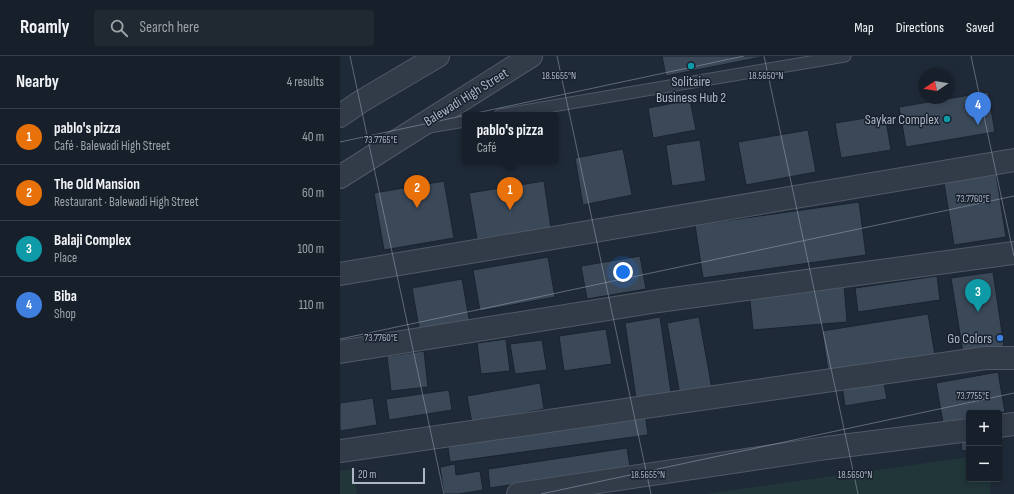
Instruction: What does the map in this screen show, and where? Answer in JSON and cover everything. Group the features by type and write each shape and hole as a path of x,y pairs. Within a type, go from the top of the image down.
{"street":[{"path":"340,116 360,102 438,56"},
{"name":"Balewadi High Street","path":"340,177 531,56"},
{"path":"340,274 1014,160"},
{"path":"340,352 658,301 1014,253"},
{"path":"340,451 985,358 1014,358"},
{"path":"1002,426 1014,424"},
{"path":"518,494 818,449 966,430"}],"lane":[{"path":"518,112 845,56"},
{"path":"415,129 462,121"}],"green space":[{"path":"966,457 966,482 991,482 990,494 706,494"},
{"path":"352,469 357,494 340,494 340,471"}],"building":[{"name":"Solitaire Business Hub 2","path":"662,56 767,56 666,76"},
{"name":"Saykar Complex","path":"988,92 995,132 906,147 899,107 918,104 954,104 954,98"},
{"path":"690,100 696,130 653,138 648,108"},
{"path":"885,115 891,150 841,158 835,123"},
{"path":"808,130 816,172 746,185 738,142"},
{"path":"700,140 706,181 672,186 666,145"},
{"path":"623,149 632,195 583,205 575,158"},
{"path":"996,174 1006,237 954,245 944,183"},
{"path":"444,181 454,238 384,250 374,193"},
{"path":"544,181 551,228 477,239 469,193"},
{"path":"859,202 866,255 703,278 695,225"},
{"path":"640,256 646,289 587,299 581,266"},
{"path":"548,257 555,297 480,311 473,270"},
{"path":"993,272 1004,346 963,353 951,278"},
{"path":"937,276 940,300 858,312 855,288"},
{"path":"462,279 470,324 420,333 412,288"},
{"path":"844,283 847,322 753,330 749,291"},
{"path":"928,314 935,355 828,371 822,331"},
{"path":"660,317 671,393 636,398 625,323"},
{"path":"699,317 712,389 680,395 667,323"},
{"path":"606,329 612,364 564,371 559,336"},
{"path":"506,339 510,371 481,374 477,343"},
{"path":"542,340 547,370 515,374 510,344"},
{"path":"424,351 428,387 391,391 387,356"},
{"path":"998,372 1005,412 1002,412 1002,410 966,410 966,419 943,423 936,383"},
{"path":"883,378 887,399 845,406 842,386"},
{"path":"540,383 544,409 472,423 467,396"},
{"path":"449,390 452,410 389,420 386,399"},
{"path":"373,398 377,425 340,431 340,403"},
{"path":"645,413 648,435 450,462 447,440"},
{"path":"961,439 966,439 966,450 962,451"},
{"path":"627,448 630,467 490,488 488,469"},
{"path":"455,464 456,475 480,471 483,490 459,494 444,494 440,467"}],"place":[{"name":"Solitaire Business Hub 2","path":"691,66"},
{"name":"Saykar Complex","path":"947,119"},
{"name":"Biba","path":"978,125"},
{"name":"The Old Mansion","path":"417,208"},
{"name":"pablo's pizza","path":"510,210"},
{"name":"Balaji Complex","path":"978,312"},
{"name":"Go Colors","path":"1000,338"}]}
